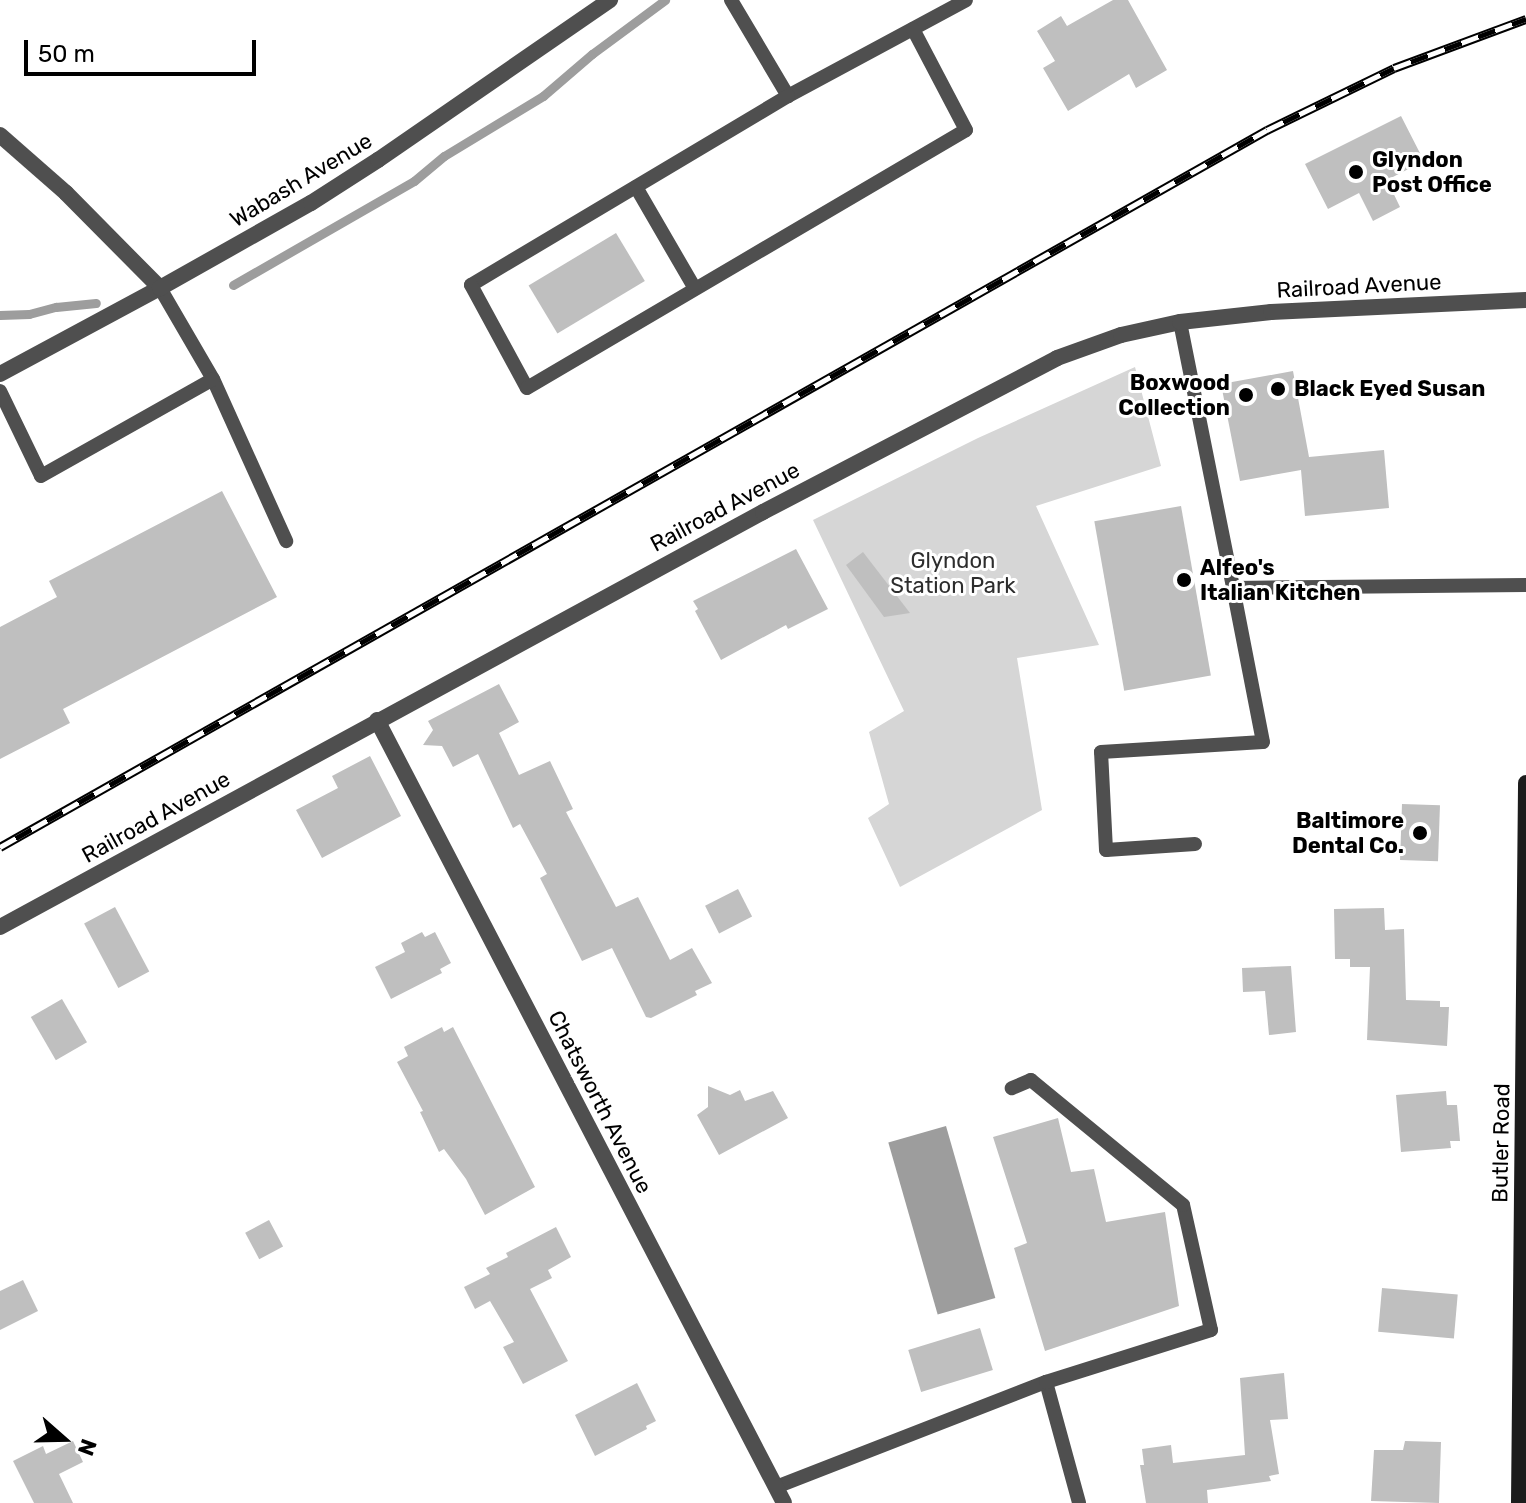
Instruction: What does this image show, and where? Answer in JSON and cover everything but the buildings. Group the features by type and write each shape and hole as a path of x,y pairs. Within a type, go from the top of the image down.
{"main road":[{"name":"Butler Road","path":"1519,1503 1526,783"}],"street":[{"name":"Wabash Avenue","path":"0,374 160,288 351,177 478,94 610,0"},
{"path":"0,135 66,193 160,288"},
{"name":"Railroad Avenue","path":"0,927 377,720 1057,358 1121,335 1180,322 1271,312 1526,300"},
{"name":"Chatsworth Avenue","path":"377,720 784,1503"}],"lane":[{"path":"913,29 966,130 694,287 527,388 471,285 788,96 966,0"},
{"path":"731,1 788,96"},
{"path":"636,187 694,287"},
{"path":"160,288 213,379 286,541"},
{"path":"1180,322 1263,742 1101,752 1106,850 1195,844"},
{"path":"0,391 41,476 213,379"},
{"path":"1233,588 1526,585"},
{"path":"776,1487 1046,1382 1211,1330 1183,1205 1031,1080 1012,1088"},
{"path":"1046,1382 1079,1503"}],"green space":[{"name":"Glyndon Station Park","path":"1135,367 1161,466 1036,506 1099,645 1017,658 1042,810 900,887 868,818 889,804 869,732 904,711 813,520 978,438"}],"shaded area":[{"path":"946,1126 995,1298 938,1315 888,1143"}],"waterway":[{"path":"233,285 414,181 444,156 543,96 592,54 665,0"},
{"path":"0,315 29,314 56,307 96,303"}],"railway":[{"path":"0,847 1267,130 1394,68 1526,19"}],"place":[{"name":"Glyndon Post Office","path":"1356,172"},
{"name":"Black Eyed Susan","path":"1278,389"},
{"name":"Boxwood Collection","path":"1246,395"},
{"name":"Alfeo's Italian Kitchen","path":"1184,580"},
{"name":"Baltimore Dental Co.","path":"1420,833"}]}
